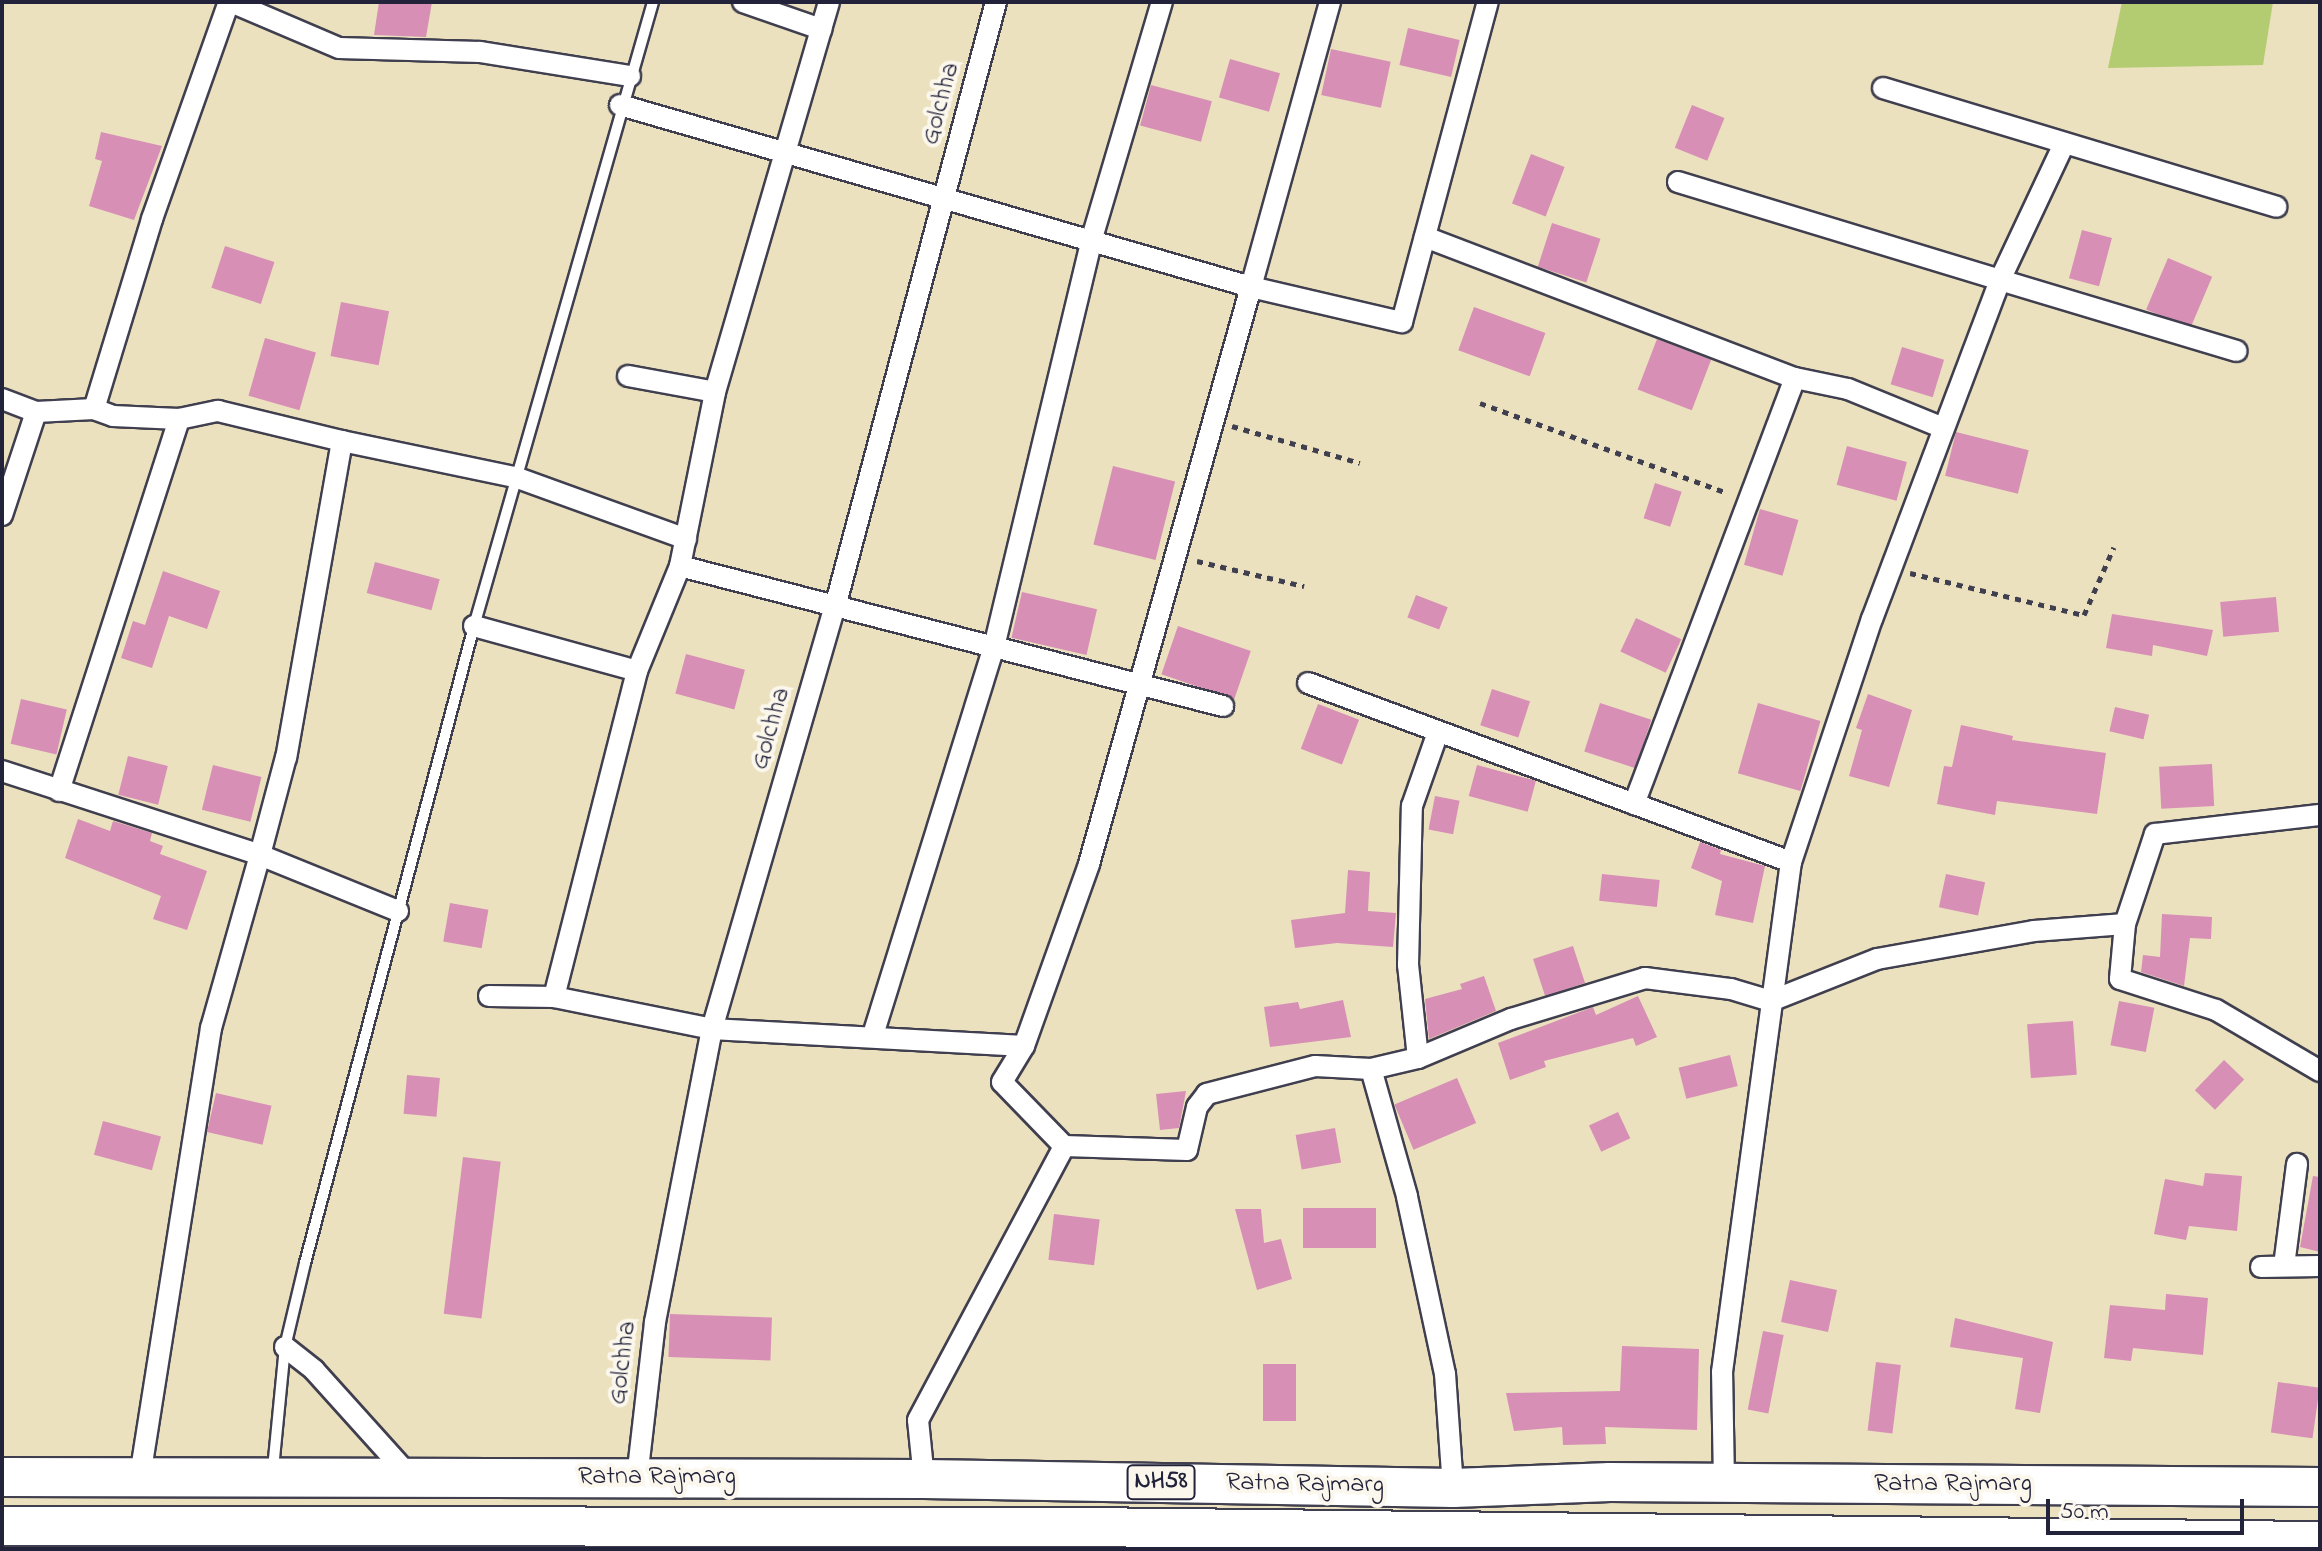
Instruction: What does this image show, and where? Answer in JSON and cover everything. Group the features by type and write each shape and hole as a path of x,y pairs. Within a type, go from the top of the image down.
{"highway":[{"name":"Ratna Rajmarg","path":"2,1477 924,1479 1453,1488 1724,1483 2320,1487"},
{"name":"Ratna Rajmarg","path":"2,1526 258,1538 1078,1538 1905,1543 2320,1541"}],"street":[{"path":"94,409 152,219 230,2 339,48 480,52 630,76"},
{"path":"743,2 821,29"},
{"path":"554,997 637,671 680,566 715,392 829,2"},
{"name":"Golchha","path":"637,1478 655,1322 712,1029 835,607 996,2"},
{"path":"873,1035 994,647 1092,238 1162,2"},
{"path":"1330,2 1173,555 1141,689 1089,864 1024,1046 1002,1082 1064,1146 1187,1150 1197,1107 1207,1094 1315,1066 1371,1069 1418,1058 1511,1019 1645,978 1731,989 1771,1001 1877,959 2034,931 2125,924"},
{"path":"620,105 942,201 1092,238 1251,287 1402,322 1488,2"},
{"path":"1883,88 2276,207"},
{"path":"1724,1483 1722,1372 1791,862 1890,568 1943,428 2000,280 2064,144"},
{"path":"1678,182 2237,351"},
{"path":"1425,237 1795,378 1848,389 1943,428"},
{"path":"628,376 715,392"},
{"path":"1634,804 1795,378"},
{"path":"2,399 36,412 94,409 113,416 179,419 218,411 515,477 686,539"},
{"path":"2,515 36,412"},
{"path":"59,791 179,419"},
{"path":"140,1478 211,1028 286,757 342,441"},
{"path":"680,566 994,647 1141,689 1223,706"},
{"path":"474,626 637,671"},
{"path":"1308,683 1791,862"},
{"path":"1418,1058 1408,965 1412,806 1438,732"},
{"path":"2,771 260,855 398,911"},
{"path":"2320,815 2155,834 2125,924 2120,979 2216,1010 2320,1071"},
{"path":"489,996 554,997 712,1029 873,1035 1024,1046"},
{"path":"1371,1069 1407,1196 1445,1374 1453,1488"},
{"path":"924,1479 918,1420 1064,1146"},
{"path":"2284,1266 2297,1164"},
{"path":"2261,1267 2320,1266"},
{"path":"285,1347 314,1370 412,1479"}],"lane":[{"path":"272,1479 285,1347 474,626 620,105 653,2"}],"path":[{"path":"1480,403 1694,477 1746,503"},
{"path":"1212,420 1360,463"},
{"path":"1890,568 2084,615 2114,547"},
{"path":"1173,555 1304,586"}],"green space":[{"path":"2122,2 2273,2 2263,65 2108,68"}],"building":[{"path":"379,2 432,2 426,37 374,35"},
{"path":"1408,28 1460,40 1451,77 1399,65"},
{"path":"1331,49 1391,62 1381,108 1321,95"},
{"path":"1230,59 1280,73 1269,112 1219,97"},
{"path":"1151,85 1212,101 1201,142 1140,126"},
{"path":"1692,105 1724,118 1707,161 1675,148"},
{"path":"101,132 162,146 134,220 89,206 102,161 95,159"},
{"path":"1531,154 1565,167 1546,216 1512,203"},
{"path":"1552,223 1601,239 1586,283 1538,267"},
{"path":"2082,230 2112,238 2099,286 2069,278"},
{"path":"225,246 274,262 261,304 211,288"},
{"path":"2168,258 2212,277 2190,328 2146,310"},
{"path":"341,302 389,311 379,365 331,356"},
{"path":"1474,307 1545,333 1530,376 1458,350"},
{"path":"265,338 316,353 299,410 248,396"},
{"path":"1657,339 1711,360 1692,410 1638,389"},
{"path":"1902,347 1944,360 1933,397 1891,384"},
{"path":"1956,432 2029,450 2018,494 1945,476"},
{"path":"1847,446 1907,462 1897,501 1837,485"},
{"path":"1113,466 1175,481 1156,560 1093,545"},
{"path":"1655,483 1682,492 1670,527 1644,518"},
{"path":"1760,509 1798,520 1782,576 1744,565"},
{"path":"375,562 440,579 431,610 367,593"},
{"path":"163,571 220,591 207,629 169,616 152,668 121,658 133,621 145,625"},
{"path":"1022,592 1097,609 1086,655 1011,638"},
{"path":"1416,595 1448,607 1439,630 1407,617"},
{"path":"2276,597 2279,632 2223,637 2220,602"},
{"path":"2112,614 2213,630 2207,656 2153,645 2152,656 2106,648"},
{"path":"1636,618 1681,639 1666,673 1620,652"},
{"path":"1178,626 1251,651 1234,699 1161,674"},
{"path":"686,654 745,670 734,709 675,694"},
{"path":"1492,689 1530,701 1518,738 1480,725"},
{"path":"1868,694 1912,710 1889,787 1849,776 1862,730 1856,728"},
{"path":"21,699 67,710 56,754 11,744"},
{"path":"1600,703 1651,720 1636,768 1584,752"},
{"path":"1758,703 1820,721 1800,791 1738,773"},
{"path":"1318,704 1359,720 1342,765 1301,749"},
{"path":"2115,707 2149,715 2143,739 2109,731"},
{"path":"1961,725 2013,736 2012,740 2106,753 2097,814 1997,801 1995,815 1937,804 1944,766 1952,767"},
{"path":"128,756 168,766 158,805 118,795"},
{"path":"2212,764 2214,806 2161,809 2159,767"},
{"path":"213,765 262,777 250,822 202,810"},
{"path":"1477,765 1536,781 1528,812 1469,796"},
{"path":"1435,796 1460,801 1453,834 1429,829"},
{"path":"78,819 110,831 113,821 152,833 150,841 163,846 160,854 207,871 187,930 153,919 161,896 65,858"},
{"path":"1700,842 1721,850 1720,854 1765,866 1753,923 1715,915 1722,881 1691,868"},
{"path":"1348,870 1370,872 1368,911 1396,913 1393,947 1337,943 1295,948 1291,920 1345,913"},
{"path":"1602,874 1660,880 1657,907 1599,901"},
{"path":"1946,874 1985,882 1978,916 1939,907"},
{"path":"450,903 488,910 482,948 443,941"},
{"path":"2162,914 2212,917 2211,939 2190,938 2184,986 2141,972 2143,955 2160,957"},
{"path":"1573,946 1585,983 1545,996 1533,959"},
{"path":"1484,976 1496,1011 1429,1039 1425,999 1462,989 1460,984"},
{"path":"1638,996 1657,1037 1636,1046 1633,1038 1544,1061 1546,1067 1510,1080 1498,1043 1593,1007 1596,1015"},
{"path":"1343,1000 1351,1037 1270,1047 1264,1007 1298,1002 1300,1009"},
{"path":"2119,1001 2154,1008 2146,1052 2110,1045"},
{"path":"2073,1021 2077,1075 2031,1078 2027,1024"},
{"path":"1730,1055 1738,1086 1686,1099 1679,1068"},
{"path":"2224,1060 2244,1079 2215,1110 2195,1090"},
{"path":"407,1075 440,1078 436,1117 404,1114"},
{"path":"1457,1078 1476,1123 1414,1150 1394,1105"},
{"path":"1186,1091 1179,1128 1160,1130 1156,1094"},
{"path":"216,1093 272,1106 263,1145 207,1132"},
{"path":"1618,1112 1630,1138 1601,1152 1589,1126"},
{"path":"103,1121 161,1137 152,1170 94,1155"},
{"path":"1335,1128 1341,1162 1302,1169 1296,1135"},
{"path":"463,1157 501,1162 481,1318 444,1314"},
{"path":"2205,1173 2242,1176 2237,1231 2189,1226 2186,1240 2154,1234 2165,1179 2203,1186"},
{"path":"2313,1176 2320,1177 2320,1252 2300,1247"},
{"path":"1303,1208 1376,1208 1376,1248 1303,1248"},
{"path":"1235,1209 1261,1209 1264,1243 1281,1239 1292,1279 1257,1290"},
{"path":"1054,1214 1100,1220 1094,1265 1048,1260"},
{"path":"1790,1280 1837,1290 1828,1332 1781,1322"},
{"path":"2166,1294 2208,1298 2203,1355 2133,1348 2131,1361 2104,1358 2110,1305 2165,1310"},
{"path":"670,1314 772,1318 770,1361 668,1357"},
{"path":"1955,1318 2053,1342 2040,1413 2015,1409 2023,1358 1950,1347"},
{"path":"1763,1331 1784,1335 1768,1414 1748,1410"},
{"path":"1622,1346 1699,1349 1697,1430 1605,1427 1606,1444 1563,1445 1562,1427 1514,1431 1506,1393 1620,1391"},
{"path":"1876,1362 1901,1365 1892,1434 1868,1430"},
{"path":"1263,1364 1296,1364 1296,1421 1263,1421"},
{"path":"2278,1382 2320,1388 2312,1438 2271,1433"}]}
